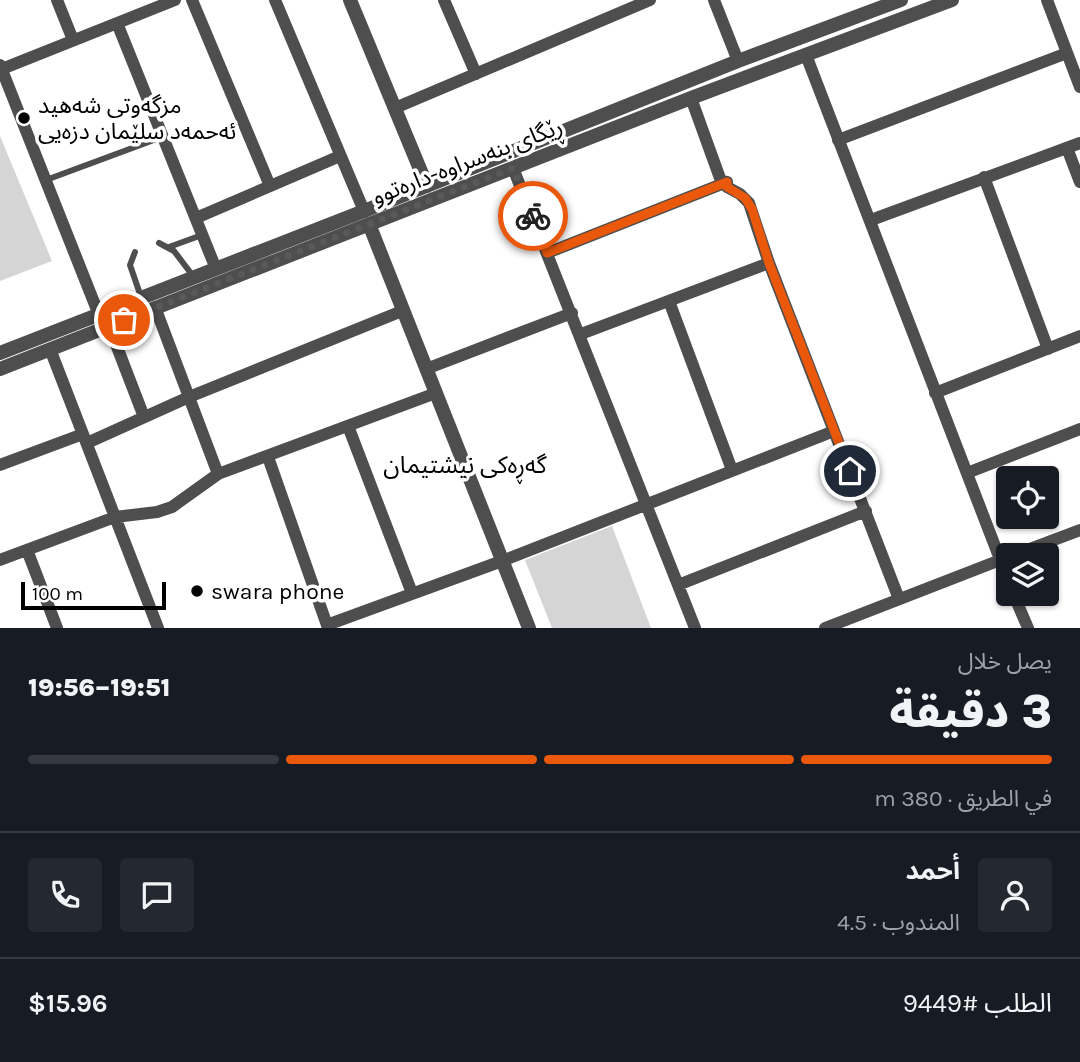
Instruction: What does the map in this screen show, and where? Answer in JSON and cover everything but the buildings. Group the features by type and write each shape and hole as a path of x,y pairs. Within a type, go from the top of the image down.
{"street":[{"path":"57,0 73,40"},
{"path":"144,417 1,67 175,0"},
{"path":"192,0 270,186"},
{"path":"275,0 366,218 529,628"},
{"path":"350,0 427,186"},
{"path":"444,0 476,74"},
{"path":"395,108 650,0"},
{"path":"714,0 738,61"},
{"name":"ڕێگای بنەسراوە-دارەتوو","path":"0,353 122,313 155,307 366,218 427,186 738,61 901,0"},
{"name":"ڕێگای بنەسراوە-دارەتوو","path":"122,313 141,298 194,277 519,166 951,0"},
{"path":"1047,0 1080,86"},
{"path":"117,23 216,269"},
{"path":"838,140 1067,53"},
{"path":"807,55 936,393 998,543"},
{"path":"691,98 721,181 727,182"},
{"path":"871,220 1074,146 1080,182"},
{"path":"518,149 519,166 547,253 648,503 695,628"},
{"path":"196,218 340,156"},
{"path":"984,177 1048,349"},
{"path":"547,253 727,182"},
{"path":"727,182 727,187 749,203 769,263 899,599"},
{"path":"581,334 769,263"},
{"path":"669,301 732,470"},
{"path":"155,307 218,474"},
{"path":"0,465 144,417 402,311"},
{"path":"426,369 572,313"},
{"name":"ڕێگای بنەسراوە-دارەتوو","path":"0,369 50,349 104,320"},
{"path":"936,393 1080,336"},
{"path":"50,349 158,628"},
{"path":"0,560 115,517 158,512 172,507 218,474 436,393"},
{"path":"348,426 412,593"},
{"path":"967,472 1080,429"},
{"path":"268,457 327,627 834,431"},
{"path":"678,585 866,511"},
{"path":"1046,543 1080,530"},
{"path":"27,550 57,628"},
{"path":"825,628 996,561"},
{"path":"1019,606 1028,628"}],"lane":[{"path":"46,180 163,136"},
{"path":"169,247 202,235"},
{"path":"159,243 169,247 194,277"},
{"path":"135,253 130,265 141,298"}],"shaded area":[{"path":"0,136 52,261 0,281"},
{"path":"612,526 651,628 552,628 525,560"}],"way so far":[{"path":"124,320 513,168 533,216"}],"place":[{"name":"مزگەوتی شەهید ئەحمەد سلێمان دزەیی","path":"24,118"},
{"name":"swara phone","path":"197,591"}],"district":[{"name":"گەڕەکی نیشتیمان","path":"465,465"}],"route":[{"path":"533,216 547,253 727,182 727,187 745,198 752,209 769,263 850,471"}]}
